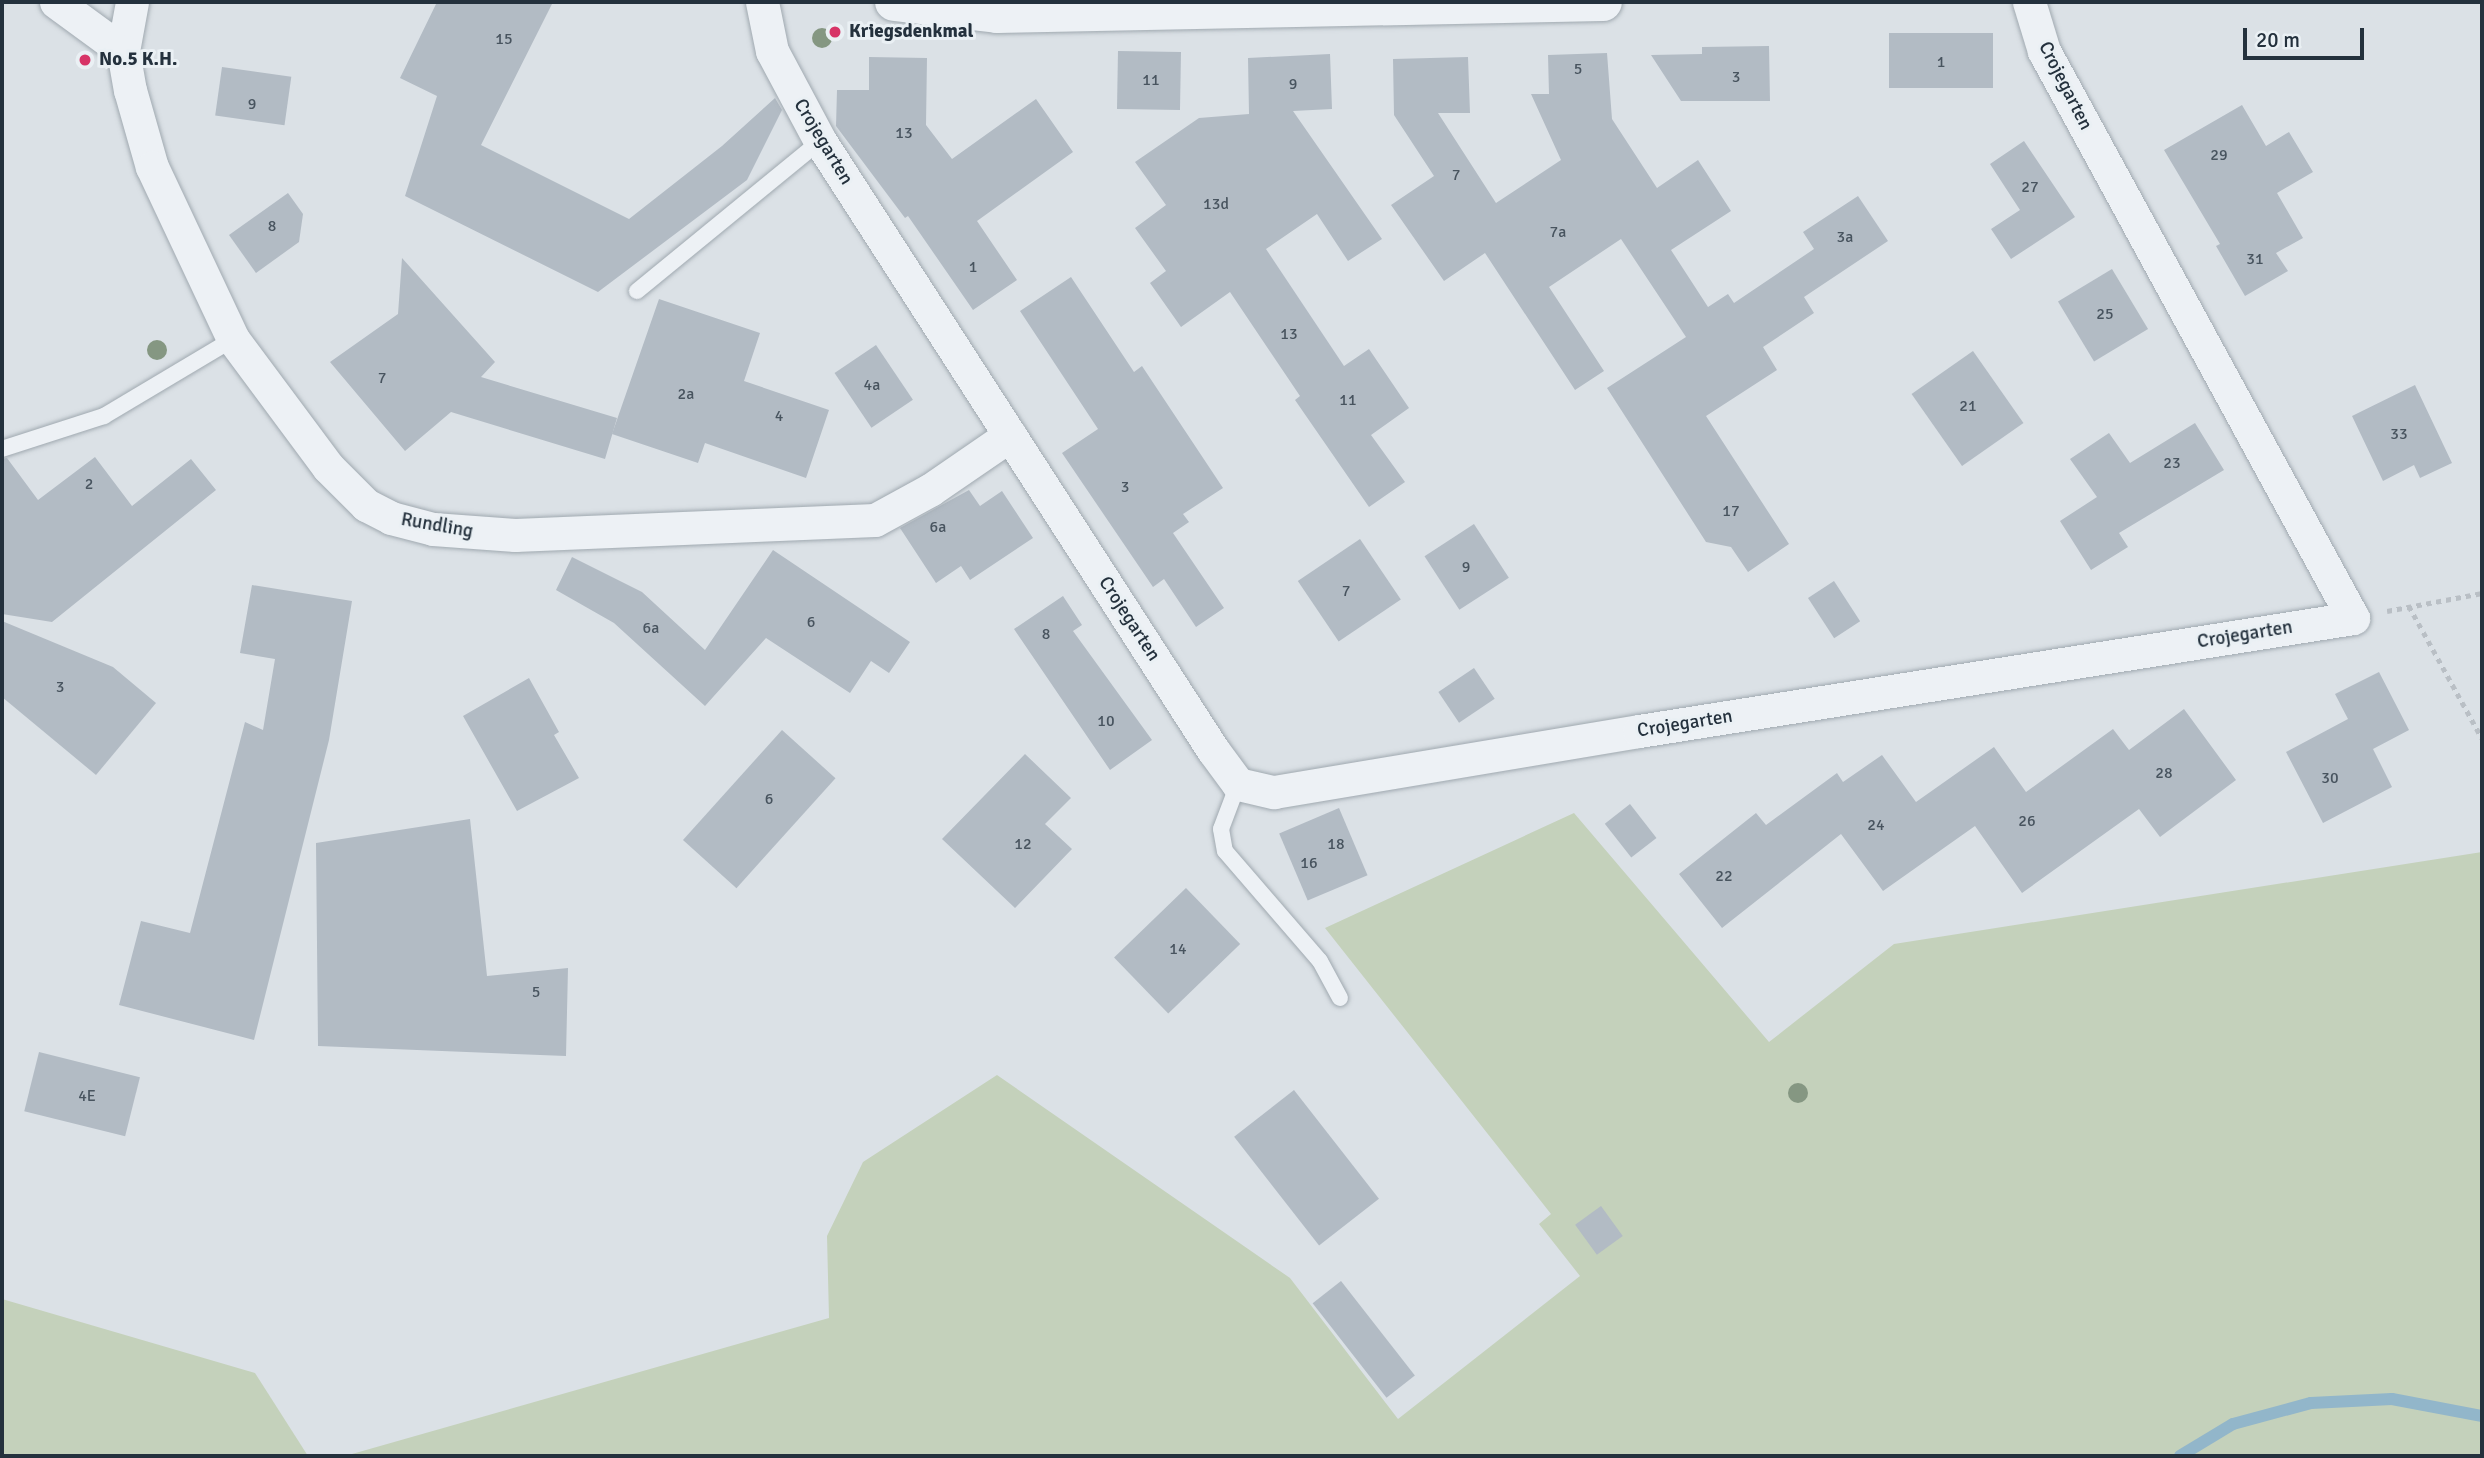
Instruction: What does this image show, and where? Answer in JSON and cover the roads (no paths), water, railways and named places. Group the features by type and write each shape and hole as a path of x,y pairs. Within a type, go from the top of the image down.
{"street":[{"path":"56,2 124,51"},
{"name":"Rundling","path":"132,2 124,51 130,90 152,167 233,339 314,451 366,505 391,518 433,529 471,534 875,520 930,490 1010,435"},
{"name":"Crojegarten","path":"762,2 772,51 820,141 1213,750 1238,784 1274,792 1639,731 2353,618 2044,51 2029,2"},
{"path":"894,2 910,6 1011,14 1603,2"}],"lane":[{"path":"638,291 820,141"},
{"path":"2,449 104,416 233,339"},
{"path":"1238,784 1221,829 1225,851 1320,961 1340,998"}],"waterway":[{"path":"2180,1456 2233,1424 2311,1403 2392,1399 2482,1416"}],"place":[{"name":"Kriegsdenkmal","path":"835,32"},
{"name":"No.5 K.H.","path":"85,60"}]}
